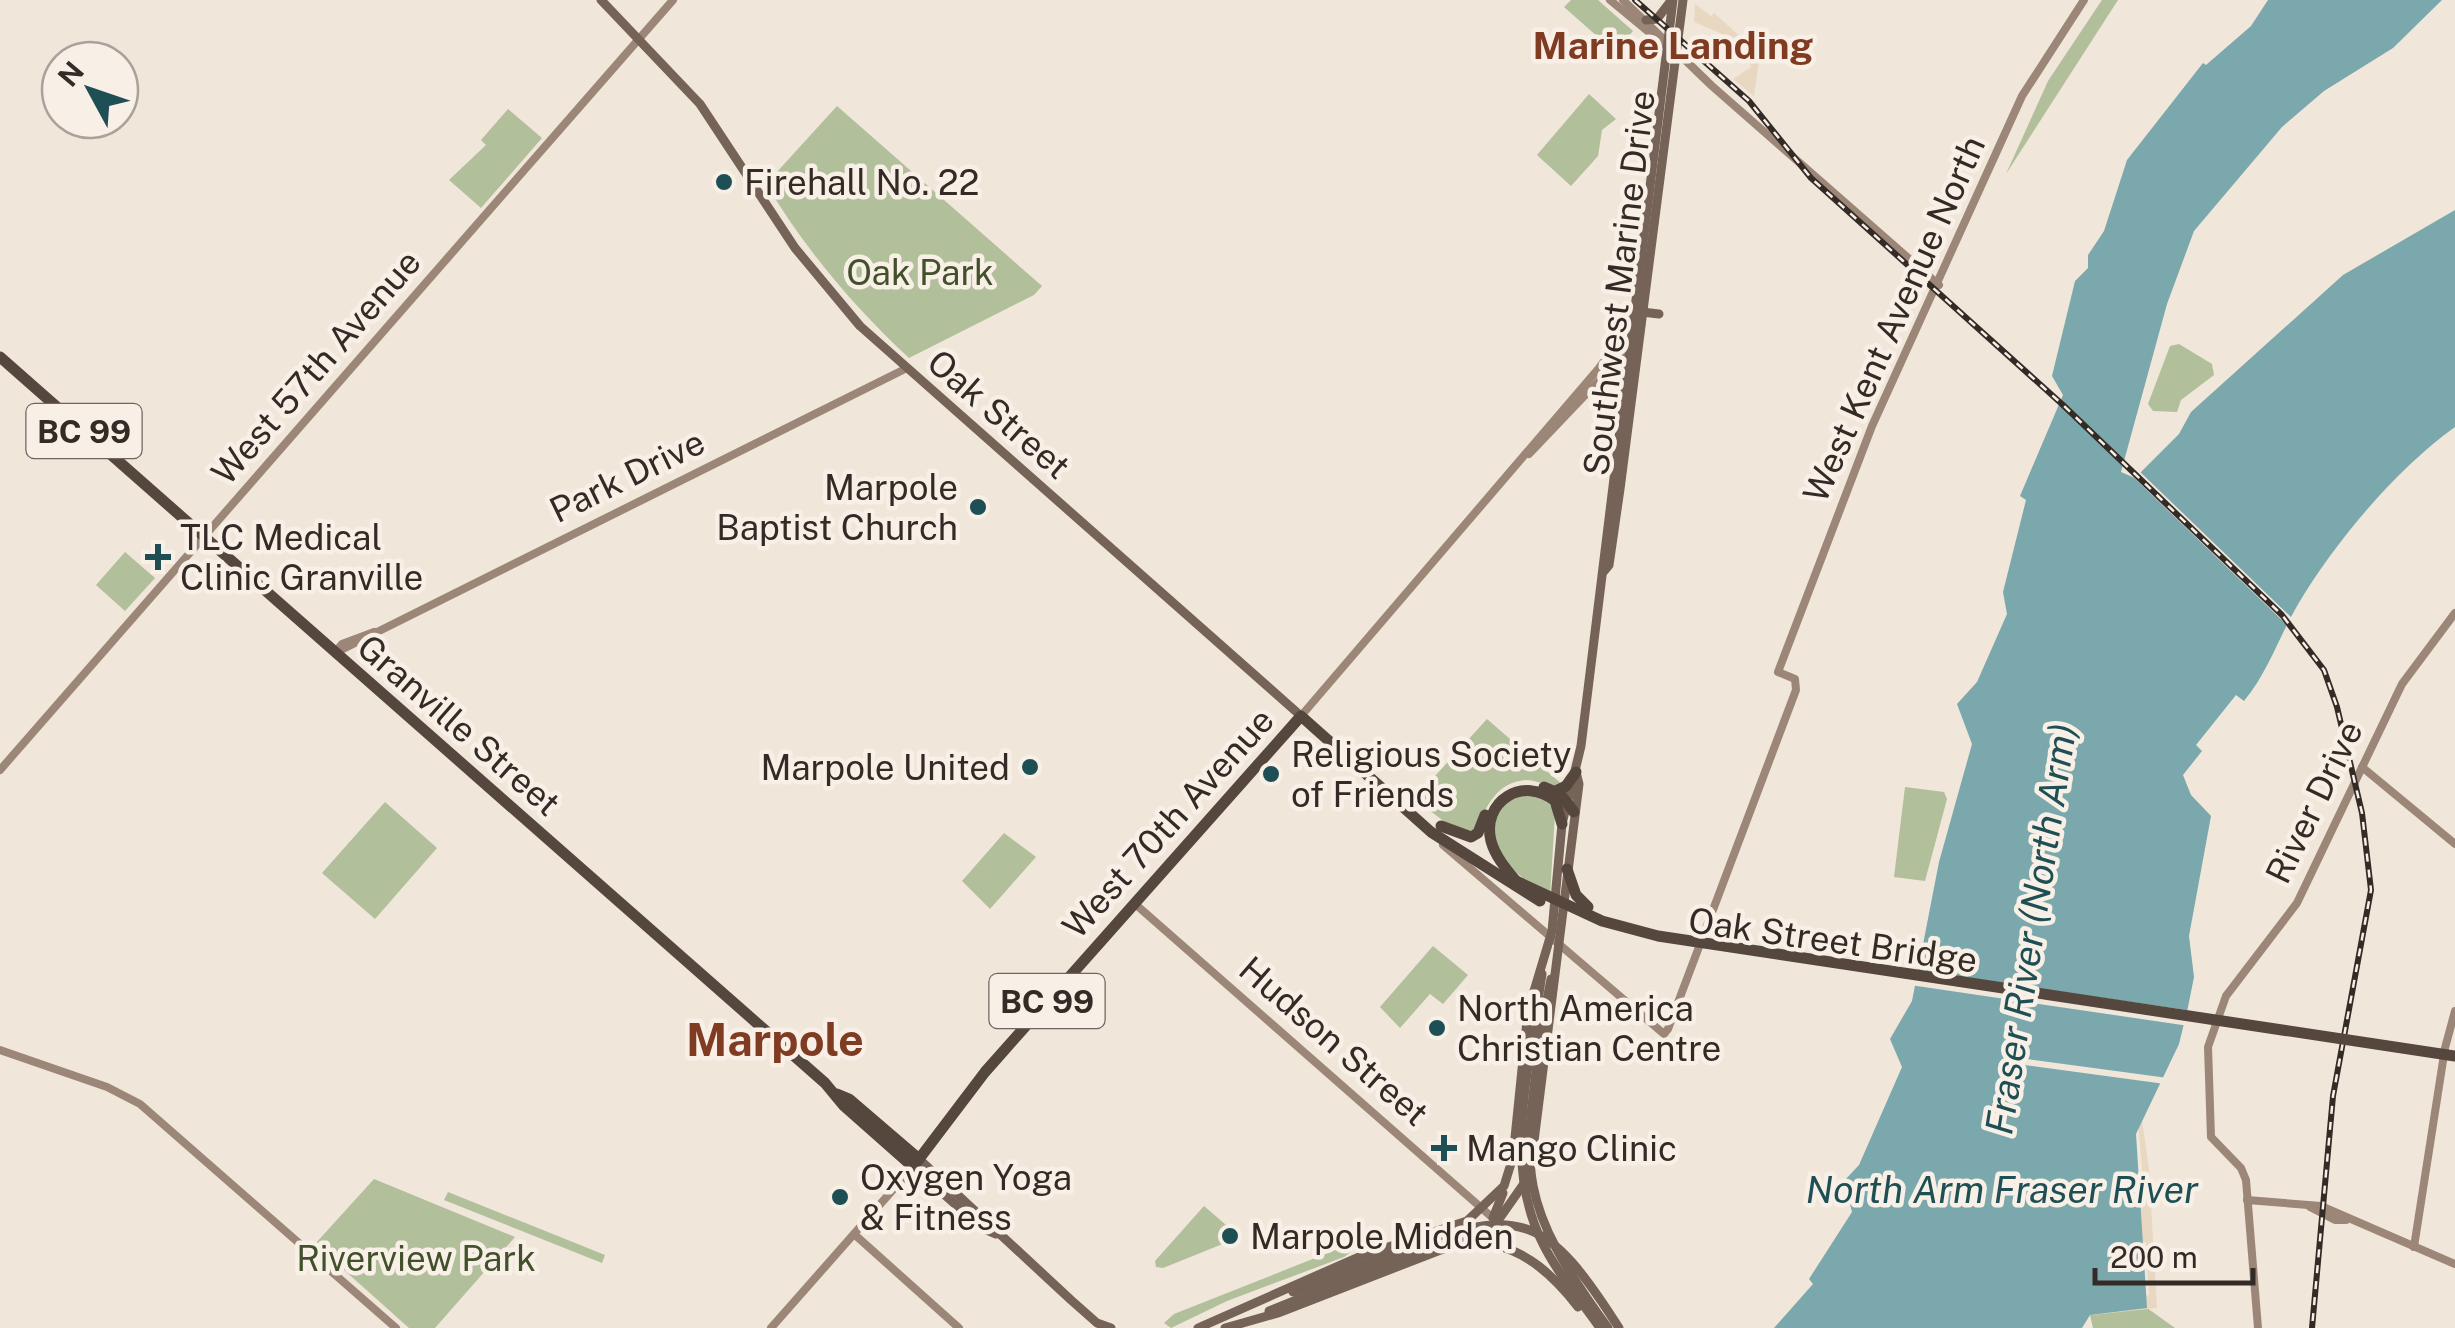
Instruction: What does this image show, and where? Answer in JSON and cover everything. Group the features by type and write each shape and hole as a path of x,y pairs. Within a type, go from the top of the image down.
{"highway":[{"name":"Granville Street","path":"0,357 836,1094 844,1106 916,1163"},
{"name":"Oak Street","path":"1301,716 1418,816 1512,880"},
{"name":"West 70th Avenue","path":"916,1163 975,1084 1301,716"},
{"path":"1556,791 1566,786 1576,772"},
{"path":"1436,829 1471,837 1480,830 1491,802 1506,788 1527,784 1556,791 1571,807"},
{"path":"1512,880 1490,839 1490,819 1499,802 1513,792 1536,790 1555,801 1562,824"},
{"path":"1567,870 1576,895 1588,907 1718,946"},
{"name":"Oak Street Bridge","path":"1512,880 1602,921 1718,946 2455,1059"},
{"name":"Oak Street Bridge","path":"1512,880 1568,915 1657,942 2455,1059"}],"main road":[{"name":"Oak Street","path":"601,0 640,38 718,128 778,225 824,286 905,369 1301,716"},
{"name":"Southwest Marine Drive","path":"1198,1328 1264,1308 1278,1313 1441,1250 1495,1220 1524,1186 1532,1160 1548,973 1567,870 1571,807 1625,383 1642,312 1673,0"},
{"path":"1646,20 1657,18 1673,0"},
{"name":"Southwest Marine Drive","path":"1604,571 1609,566 1635,342 1636,301 1670,46 1683,0"},
{"path":"1642,312 1659,314"},
{"path":"1608,372 1625,383"},
{"name":"Southwest Marine Drive","path":"1554,939 1562,824 1571,807"},
{"name":"Southwest Marine Drive","path":"1226,1328 1318,1274 1466,1220 1483,1209 1504,1186 1513,1153 1528,1012 1548,973"},
{"path":"1548,973 1521,1141 1523,1181 1542,1242 1598,1328"},
{"path":"1540,1014 1528,1139 1531,1190 1554,1249 1608,1328"},
{"name":"Granville Street","path":"916,1163 982,1228 996,1234 1098,1325 1112,1328"},
{"path":"1495,1220 1504,1186"},
{"path":"1264,1308 1473,1224 1525,1228 1569,1255 1619,1328"},
{"path":"1396,1255 1450,1242 1497,1244 1547,1271 1598,1328"}],"street":[{"name":"West 57th Avenue","path":"0,770 672,0"},
{"path":"1610,0 1670,46 1939,284"},
{"path":"1623,0 1670,46"},
{"name":"West Kent Avenue North","path":"1664,1034 1796,683 1778,672 1843,495 2022,96 2084,0"},
{"name":"West 70th Avenue","path":"1301,716 1610,355 1636,301"},
{"name":"West 70th Avenue","path":"1529,454 1635,342"},
{"name":"Park Drive","path":"335,653 342,644 374,632 905,369"},
{"name":"River Drive","path":"2258,1328 2243,1172 2214,1143 2211,1134 2208,1050 2219,1012 2235,982 2290,915 2407,673 2455,613"},
{"path":"2362,767 2455,844"},
{"name":"Oak Street","path":"1436,829 1664,1034"},
{"name":"Hudson Street","path":"1134,903 1495,1220"},
{"path":"2414,1247 2445,1048 2455,1011"},
{"path":"0,1050 118,1091 149,1110 396,1328"},
{"name":"West 70th Avenue","path":"854,1234 916,1163"},
{"path":"2247,1200 2328,1208 2346,1220 2455,1264"},
{"path":"771,1328 854,1234 960,1328"}],"green space":[{"path":"1571,0 1598,0 1633,31 1615,52 1564,7"},
{"path":"2102,0 2118,0 2006,174 2048,81"},
{"path":"1589,94 1616,119 1602,130 1598,156 1571,186 1537,155"},
{"name":"Oak Park","path":"837,106 1042,286 1034,295 909,358 888,338 814,254 766,184"},
{"path":"508,109 542,138 481,208 449,180 486,145 481,140"},
{"path":"2179,344 2212,364 2214,375 2181,400 2177,412 2153,411 2148,404 2170,346"},
{"path":"125,552 155,578 125,611 96,585"},
{"path":"1487,719 1564,786 1526,780 1507,785 1489,804 1477,829 1460,833 1414,799"},
{"path":"1905,787 1944,792 1947,799 1925,881 1894,877"},
{"path":"1535,793 1549,803 1555,814 1550,896 1510,867 1495,843 1498,814 1508,798"},
{"path":"385,802 437,848 375,919 322,873"},
{"path":"1004,833 1036,857 990,909 962,881"},
{"path":"1433,946 1468,975 1443,1004 1430,994 1400,1028 1380,1007"},
{"name":"Riverview Park","path":"374,1179 515,1237 435,1328 409,1328 315,1244"},
{"path":"448,1192 605,1255 602,1263 444,1200"},
{"path":"1204,1206 1240,1237 1163,1268 1156,1267 1155,1261"},
{"path":"1348,1245 1352,1251 1344,1257 1227,1301 1171,1328 1164,1323 1174,1314"},
{"path":"2147,1308 2175,1328 2093,1328 2090,1315"}],"shaded area":[{"path":"1695,4 1711,16 1714,13 1754,49 1762,41 1754,96 1733,79 1751,67 1748,60 1755,55 1748,49 1744,54 1727,36 1694,22"},
{"path":"2138,1120 2142,1120 2149,1170 2157,1308 2074,1317 2070,1311 2141,1305 2141,1297 2149,1295 2146,1242 2124,1243 2115,1231 2121,1206 2145,1204"}],"water":[{"name":"North Arm Fraser River","path":"2268,0 2442,0 2393,48 2324,91 2282,127 2194,231 2167,304 2121,472 2135,478 2179,434 2191,412 2343,275 2455,210 2455,427 2411,463 2348,532 2297,606 2252,690 2244,701 2236,695 2196,745 2202,751 2183,775 2191,795 2211,816 2189,936 2194,977 2188,1007 2179,1044 2136,1134 2147,1308 2090,1315 2082,1328 1774,1328 1813,1284 1809,1279 1852,1212 1844,1181 1859,1165 1902,1067 1890,1039 1912,1001 1939,862 1972,744 1957,704 1977,682 2007,614 2003,592 2026,500 2020,496 2063,395 2052,376 2075,281 2088,268 2088,255 2104,231 2127,160 2203,63 2206,65 2251,26"}],"pier":[{"path":"2137,469 2293,619 2291,629 2126,470 2131,474"},
{"path":"1913,970 2193,1011 2189,1026 1910,985"},
{"path":"2011,1057 2168,1078 2165,1084 2009,1063"}],"railway":[{"path":"1635,0 1749,101 1811,178 2063,405 2282,615 2324,670 2337,707 2362,813 2371,890 2333,1096 2312,1328"}],"place":[{"name":"Firehall No. 22","path":"724,182"},
{"name":"Marpole Baptist Church","path":"978,507"},
{"name":"TLC Medical Clinic Granville","path":"158,557"},
{"name":"Marpole United","path":"1030,767"},
{"name":"Religious Society of Friends","path":"1271,774"},
{"name":"North America Christian Centre","path":"1437,1028"},
{"name":"Mango Clinic","path":"1444,1148"},
{"name":"Oxygen Yoga & Fitness","path":"840,1197"},
{"name":"Marpole Midden","path":"1230,1236"}],"district":[{"name":"Marine Landing","path":"1673,45"},
{"name":"Marpole","path":"775,1039"}],"water label":[{"name":"Fraser River (North Arm)","path":"2031,929"}]}
